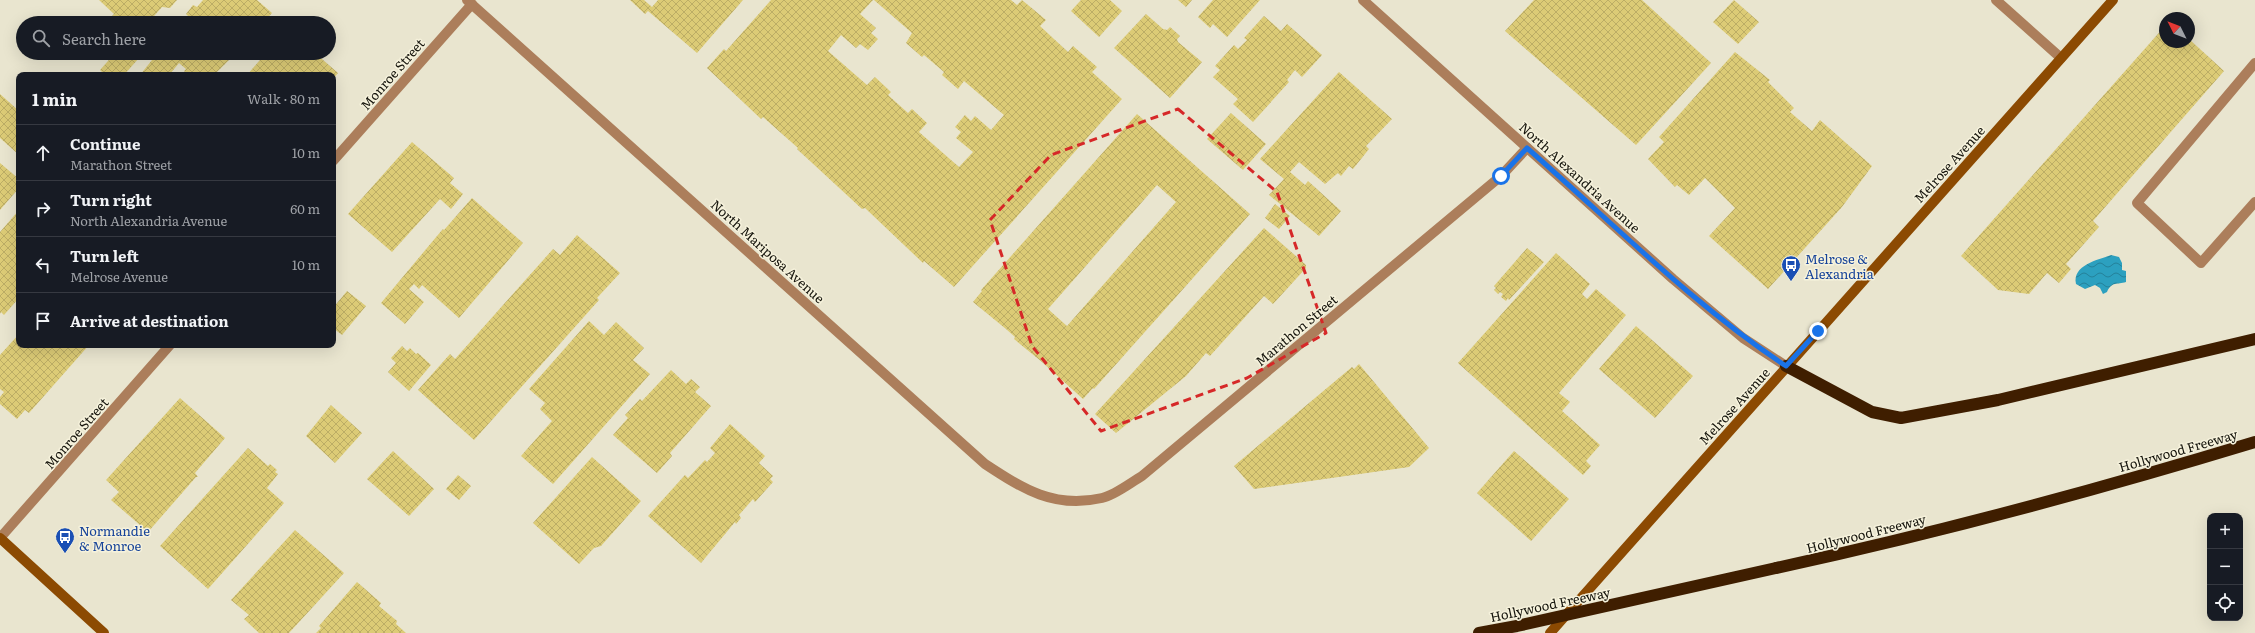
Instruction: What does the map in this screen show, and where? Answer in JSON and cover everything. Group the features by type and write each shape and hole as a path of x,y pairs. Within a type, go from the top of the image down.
{"highway":[{"path":"1786,366 1872,412 1902,418 1998,400 2255,339"},
{"name":"Hollywood Freeway","path":"1479,633 1517,626 1852,552 2164,470 2255,442"}],"main road":[{"name":"Melrose Avenue","path":"1550,633 2113,0"},
{"path":"0,538 104,633"}],"street":[{"name":"North Alexandria Avenue","path":"1363,0 1696,298 1743,338 1786,366"},
{"path":"1996,0 2060,58"},
{"name":"Monroe Street","path":"336,157 469,2"},
{"name":"North Mariposa Avenue","path":"469,2 985,464 1022,488 1064,502"},
{"path":"2255,63 2137,203 2202,263 2255,202"},
{"name":"Marathon Street","path":"1064,502 1103,498 1142,476 1501,176 1527,148"},
{"name":"Monroe Street","path":"0,538 167,348"}],"highlighted area":[{"path":"1178,109 1277,192 1326,333 1247,378 1101,431 1032,346 990,220 1051,155"}],"water":[{"path":"2111,255 2119,257 2122,263 2122,270 2126,271 2126,282 2111,286 2107,292 2103,294 2100,288 2095,285 2085,289 2076,284 2078,272 2082,268 2093,261"}],"building":[{"path":"99,0 177,0 170,8 162,7 154,16 112,16 114,14"},
{"path":"203,0 257,0 272,13 269,16 188,16 186,14 193,5 197,7"},
{"path":"630,0 644,0 652,7 658,0 743,0 697,53 648,11 645,14"},
{"path":"771,0 873,0 860,14 876,28 871,33 878,39 868,50 860,44 856,48 841,35 828,51 867,85 875,77 891,92 888,95 908,113 912,109 927,123 919,132 959,167 973,152 956,138 961,132 955,127 965,115 971,121 975,116 991,130 1004,115 964,81 958,89 942,75 944,72 924,55 922,57 906,43 912,33 874,0 1011,0 1017,5 1022,0 1046,20 1040,26 1068,52 1073,46 1097,67 1092,72 1122,99 954,287 924,261 923,263 865,208 862,209 797,149 798,148 763,117 761,119 707,68 724,49 726,51"},
{"path":"1081,0 1110,0 1122,11 1099,37 1071,11"},
{"path":"1178,0 1192,0 1186,7"},
{"path":"1213,0 1260,0 1227,37 1213,24 1210,28 1198,17"},
{"path":"1534,0 1642,0 1711,63 1636,145 1505,31"},
{"path":"1734,0 1759,22 1738,44 1713,22"},
{"path":"1146,14 1163,29 1167,30 1170,27 1180,36 1177,39 1178,42 1202,62 1170,98 1114,48"},
{"path":"1264,16 1281,31 1287,24 1322,55 1302,77 1295,70 1287,80 1289,82 1253,122 1233,104 1238,99 1213,77 1220,70 1215,66 1234,45 1238,49 1247,40 1244,38"},
{"path":"2159,33 2159,48 2195,48 2195,44 2224,71 2093,221 2099,227 2066,264 2071,269 2059,283 2047,273 2029,294 1998,290 1961,256"},
{"path":"1735,52 1770,80 1768,82 1794,108 1790,112 1812,131 1820,120 1872,166 1842,207 1768,289 1709,236 1735,208 1705,178 1689,195 1677,185 1675,187 1648,159 1664,142 1659,137"},
{"path":"109,60 137,60 127,72 102,72 100,70"},
{"path":"152,60 229,60 217,72 185,72 184,71 186,69 179,63 172,72 142,72"},
{"path":"260,60 323,60 338,73 336,75 336,72 250,72"},
{"path":"1339,72 1392,119 1366,146 1369,149 1353,169 1349,166 1341,176 1338,173 1325,184 1299,162 1290,172 1305,185 1308,181 1341,211 1319,236 1269,195 1284,179 1260,159"},
{"path":"0,94 16,108 16,152 0,138"},
{"path":"1231,113 1266,144 1243,170 1207,139"},
{"path":"1137,114 1250,214 1094,389 1093,388 1083,399 1014,339 1015,337 1006,329 973,302 982,291 981,290","holes":["1157,185 1176,202 1067,326 1048,309"]},
{"path":"412,142 454,178 450,183 463,194 451,209 440,199 392,252 348,214"},
{"path":"0,163 16,176 16,191 0,210"},
{"path":"472,198 523,243 459,318 422,285 419,289 414,284 409,289 424,302 405,324 381,303 443,229 444,230"},
{"path":"1275,204 1290,216 1279,229 1265,218"},
{"path":"16,213 16,301 4,315 1,312 0,314 0,232"},
{"path":"1264,228 1306,265 1306,268 1273,304 1264,296 1210,356 1206,353 1186,376 1116,433 1095,414"},
{"path":"577,235 620,273 597,298 599,300 474,440 418,390 450,354 455,359 553,249 560,255"},
{"path":"1527,248 1544,262 1509,300 1508,298 1506,301 1501,297 1503,294 1500,292 1498,294 1494,290 1496,288 1494,286"},
{"path":"1556,253 1590,284 1582,294 1587,299 1596,289 1626,315 1559,393 1570,402 1562,411 1600,445 1586,461 1591,466 1583,475 1458,363"},
{"path":"347,291 366,306 342,335 336,330 336,304"},
{"path":"589,321 604,335 616,322 644,348 633,360 650,374 553,484 521,456 552,421 540,409 545,403 529,389"},
{"path":"1636,326 1693,376 1655,418 1599,369"},
{"path":"16,337 16,348 86,348 29,413 25,410 17,419 0,404 0,397 4,392 0,389 0,355"},
{"path":"402,346 407,351 410,348 416,354 418,353 431,365 409,391 388,372 396,363 391,358"},
{"path":"1359,364 1429,448 1409,467 1254,489 1234,466 1352,367 1354,369"},
{"path":"671,370 686,384 691,379 700,387 695,392 711,406 670,453 672,456 657,473 613,435 628,418 625,415 640,399 642,401"},
{"path":"180,398 225,438 195,473 198,477 196,477 148,532 111,500 119,492 106,480"},
{"path":"331,405 362,433 335,463 306,436"},
{"path":"730,424 765,456 759,463 773,476 770,479 773,482 755,502 753,499 739,515 741,518 736,524 735,522 701,563 648,516 685,475 688,478 705,460 707,462 715,453 710,448"},
{"path":"248,448 268,466 270,464 277,470 275,472 278,474 267,488 284,503 208,589 160,546"},
{"path":"393,451 434,489 409,516 367,479"},
{"path":"1514,451 1569,499 1531,541 1477,493"},
{"path":"592,457 641,501 601,546 594,548 579,564 533,523"},
{"path":"458,475 471,486 459,500 446,489"},
{"path":"295,530 344,573 289,633 259,633 244,619 249,615 231,600"},
{"path":"357,582 381,603 379,606 397,621 396,624 406,633 316,633 321,628 319,626"}],"place":[{"name":"Melrose & Alexandria","path":"1791,282"},
{"name":"Normandie & Monroe","path":"65,554"}],"route":[{"path":"1501,176 1527,148 1673,279 1743,338 1786,366 1818,331"}]}
